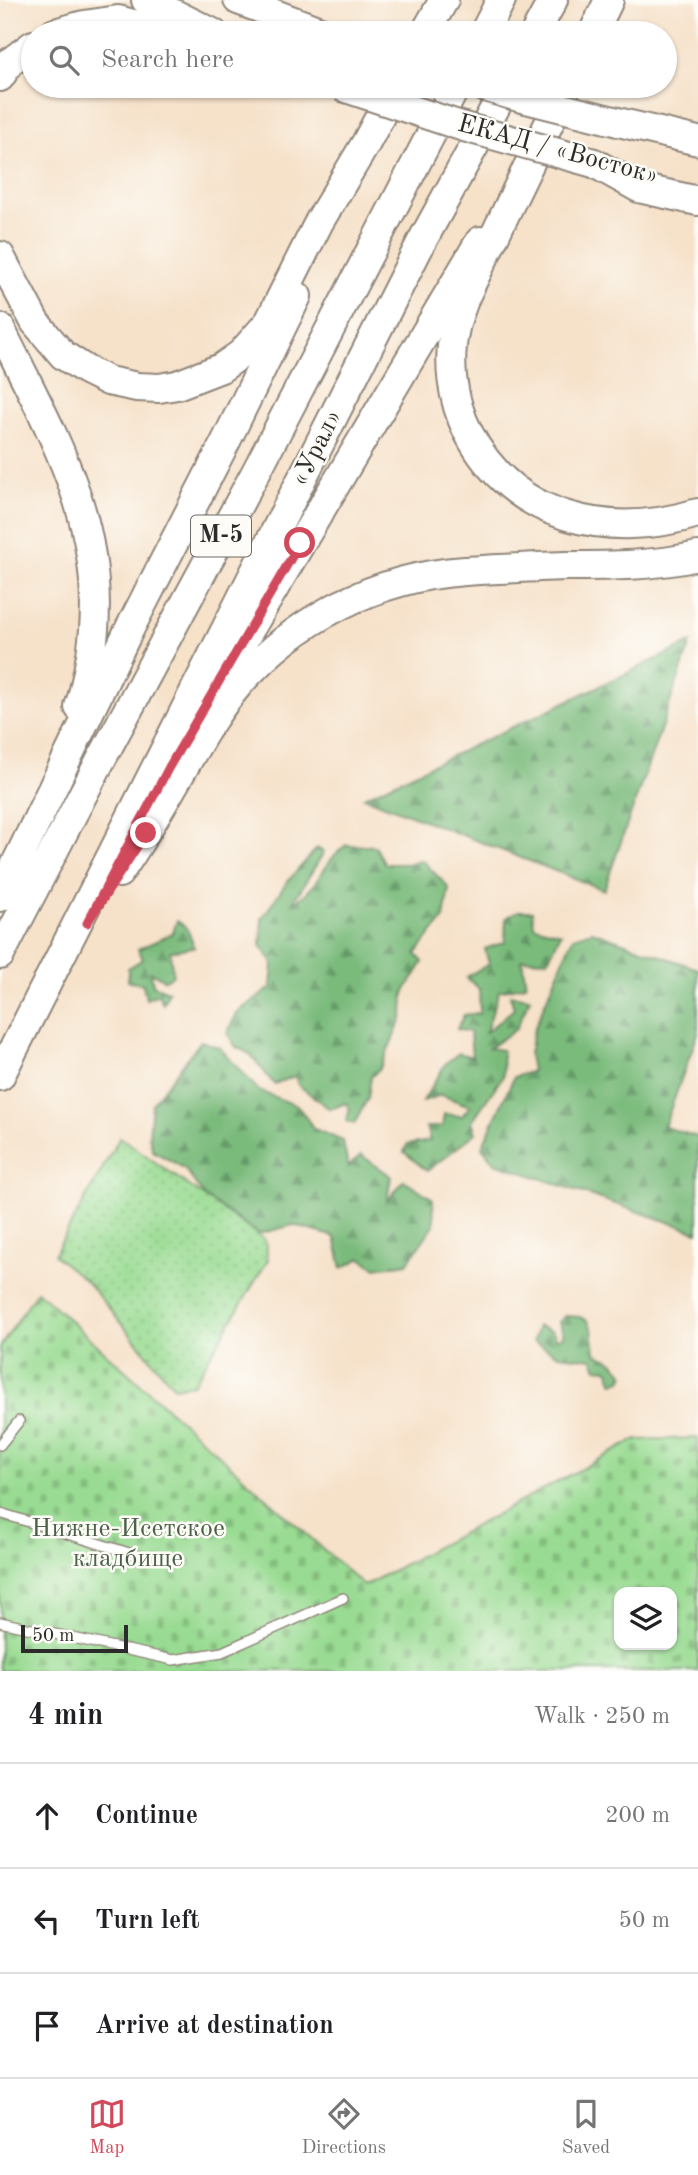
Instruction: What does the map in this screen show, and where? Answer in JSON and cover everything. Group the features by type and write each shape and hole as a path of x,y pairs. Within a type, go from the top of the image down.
{"main road":[{"path":"146,0 189,21"},
{"path":"238,0 293,21"},
{"path":"280,0 315,21"},
{"path":"421,21 432,0"},
{"path":"432,21 444,0"},
{"path":"490,21 501,0"},
{"path":"542,21 553,0"},
{"path":"599,21 609,0"},
{"path":"0,77 9,63 21,54"},
{"name":"ЕКАД / «Восток»","path":"376,98 464,127 594,163 698,186"},
{"path":"0,256 35,322 63,355 86,370 108,381 136,387 159,388 177,385 221,368 241,354 269,322 319,222 389,98"},
{"name":"«Урал»","path":"0,955 95,771 257,470 450,98"},
{"name":"«Урал»","path":"0,1076 421,243 500,98"},
{"name":"ЕКАД / «Восток»","path":"522,98 698,141"},
{"path":"561,98 465,297 455,327 452,354 456,403 475,446 506,484 557,513 589,522 620,525 656,523 698,513"},
{"path":"630,126 698,133"},
{"path":"0,1084 176,755 542,137"},
{"path":"0,897 128,632 333,223 366,143"},
{"path":"594,163 639,188 698,201"},
{"path":"0,328 66,464 82,509 92,557 96,597 85,690 60,759 54,786"},
{"path":"87,923 146,833 207,727 237,686 293,633 324,612 358,596 398,583 461,571 641,564 698,556"}],"lane":[{"path":"0,1446 19,1421"},
{"path":"0,1513 142,1556"},
{"path":"0,1622 173,1660 222,1652 343,1598"}],"green space":[{"path":"691,643 604,890 364,797"},
{"path":"346,845 375,846 385,864 406,864 422,860 449,888 444,918 416,954 423,962 404,993 403,1016 380,1068 371,1077 368,1098 354,1124 346,1121 350,1110 346,1103 330,1109 298,1085 295,1076 274,1084 250,1054 236,1047 227,1033 238,1012 271,988 273,963 261,946 262,918 287,882 317,848 324,852 293,902 309,891 338,851"},
{"path":"518,911 532,911 534,926 561,933 548,960 522,959 526,985 499,991 486,1032 514,1009 510,995 530,998 516,1029 489,1048 502,1050 503,1076 472,1121 476,1133 427,1171 404,1152 407,1145 430,1141 426,1127 442,1127 444,1114 462,1116 470,1106 441,1095 423,1101 446,1063 459,1053 472,1057 470,1032 457,1029 464,1015 480,1013 479,989 466,977 489,964 485,949 505,942 506,918"},
{"path":"177,921 187,928 194,947 170,951 173,975 165,980 151,972 153,985 169,991 163,1004 159,994 146,999 143,984 128,981 128,968 143,959 138,949 172,934"},
{"path":"592,931 698,969 698,1033 664,1127 698,1137 698,1232 495,1163 482,1147 514,1077 532,1071 529,1054 534,1029 573,937"},
{"path":"201,1041 220,1048 259,1091 298,1106 314,1129 343,1141 348,1167 361,1155 391,1176 387,1201 404,1180 433,1199 434,1225 407,1263 376,1268 361,1258 342,1268 335,1237 293,1225 259,1234 205,1197 184,1168 153,1151 149,1136 152,1104"},
{"path":"120,1137 265,1240 268,1260 193,1384 174,1387 87,1282 54,1255"},
{"name":"Нижне-Исетское кладбище","path":"37,1291 364,1586 635,1440 698,1438 698,1671 0,1671 0,1347"},
{"path":"565,1316 580,1317 588,1321 592,1329 595,1353 611,1360 625,1374 623,1379 614,1383 608,1369 597,1368 593,1359 559,1355 533,1341 538,1326 552,1331 557,1339 564,1335 559,1322"}],"route":[{"path":"146,833 87,923 169,767 300,543"}]}
